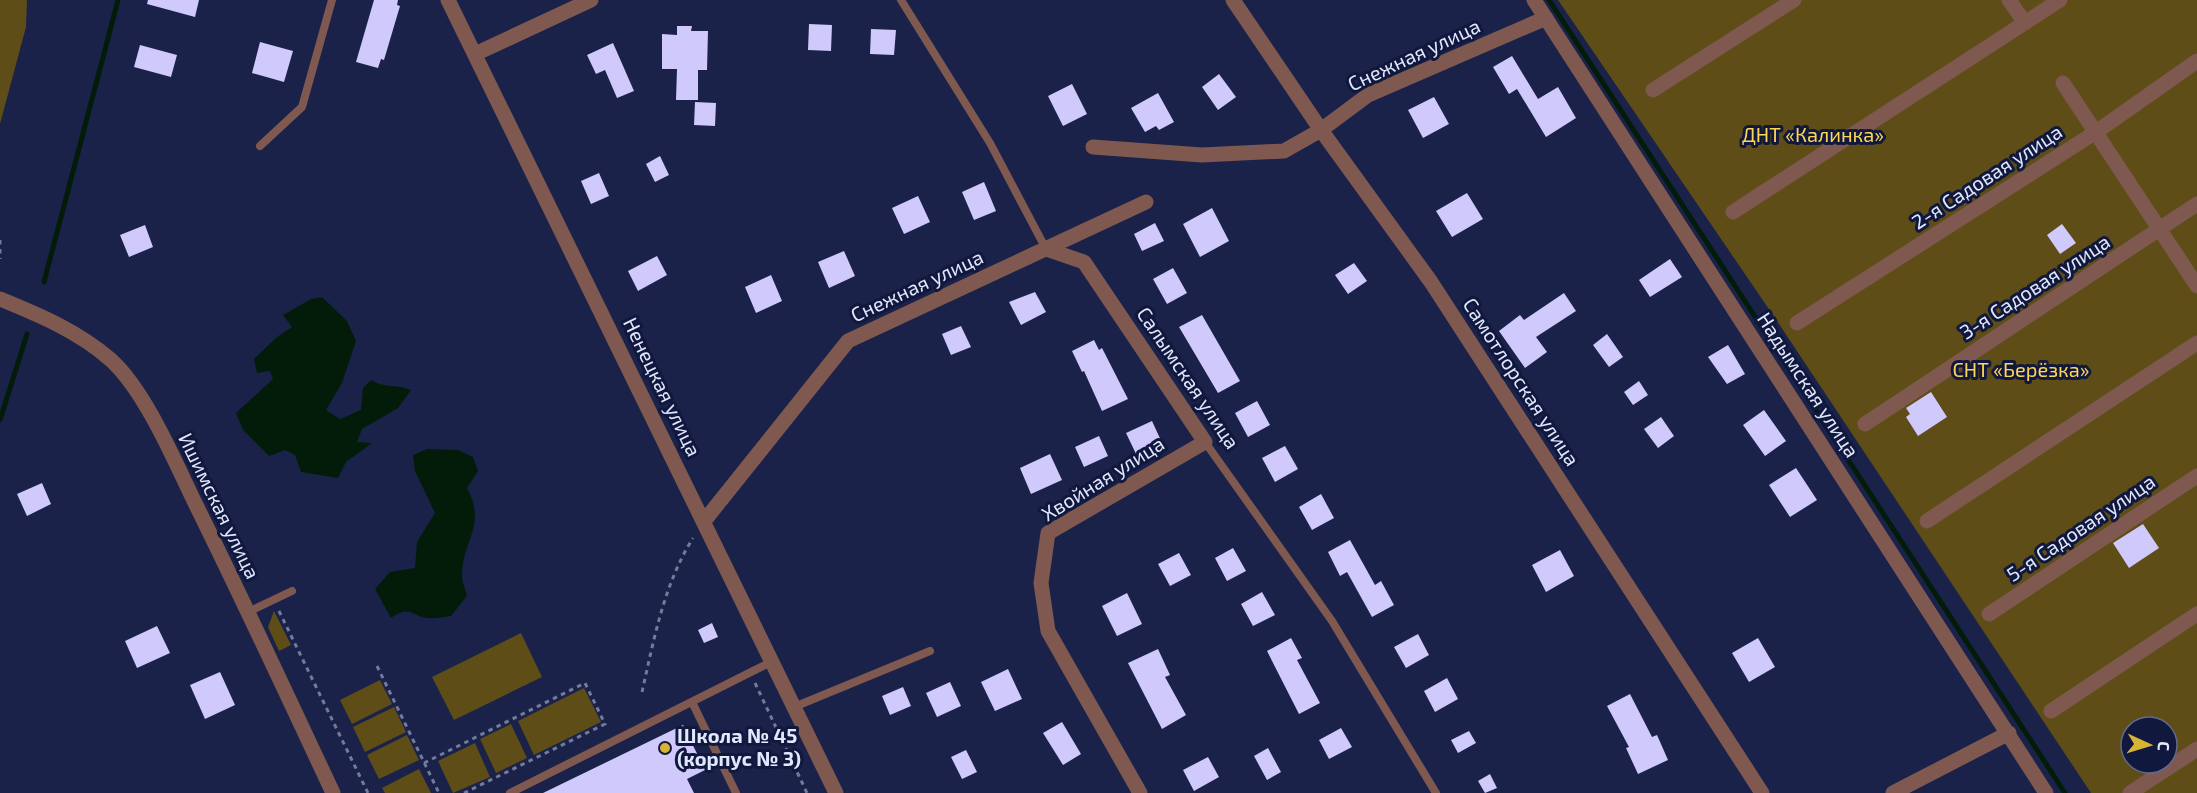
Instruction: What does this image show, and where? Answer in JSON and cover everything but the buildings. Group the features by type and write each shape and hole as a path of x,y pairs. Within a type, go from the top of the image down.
{"street":[{"name":"Ненецкая улица","path":"448,0 705,520 771,662 836,793"},
{"path":"475,54 591,0"},
{"name":"Самотлорская улица","path":"1233,0 1321,130 1431,282 1762,793"},
{"name":"Надымская улица","path":"1534,0 2046,793"},
{"path":"1653,90 1794,0"},
{"path":"2009,0 2025,23"},
{"path":"1733,212 2060,0"},
{"name":"Снежная улица","path":"1093,147 1202,155 1284,151 1321,130 1368,95 1546,18"},
{"name":"2-я Садовая улица","path":"1797,323 2096,132 2197,61"},
{"path":"2063,83 2197,286"},
{"name":"Снежная улица","path":"705,520 848,341 1146,202"},
{"name":"3-я Садовая улица","path":"1865,424 2197,204"},
{"name":"Салымская улица","path":"1046,249 1084,262 1205,442"},
{"name":"Ишимская улица","path":"0,298 53,321 79,336 112,361 134,387 167,445 249,612 333,793"},
{"path":"1927,521 2197,343"},
{"name":"Хвойная улица","path":"1140,793 1048,631 1041,583 1048,533 1205,442"},
{"name":"5-я Садовая улица","path":"1989,614 2197,476"},
{"path":"2051,711 2197,614"},
{"path":"1893,793 2009,733"},
{"path":"2130,793 2197,749"}],"lane":[{"path":"260,146 302,107 332,0"},
{"path":"901,0 990,143 1046,249"},
{"name":"Салымская улица","path":"1205,442 1332,621 1436,793"},
{"path":"249,612 292,591"},
{"path":"794,707 930,651"},
{"path":"510,793 771,662"},
{"path":"692,702 736,793"}],"path":[{"path":"0,240 0,259"},
{"path":"642,692 659,618 680,558 705,520"},
{"path":"274,601 368,793"},
{"path":"377,666 439,793"},
{"path":"750,673 807,793"},
{"path":"424,763 585,684 605,724 464,793"}],"green space":[{"path":"0,0 27,0 26,27 0,124"},
{"name":"СНТ «Берёзка»","path":"1558,0 2197,0 2197,793 2091,793 1777,321"},
{"path":"274,611 291,645 279,651 268,627"},
{"path":"521,633 542,677 454,720 432,677"},
{"path":"380,680 392,704 352,724 340,700"},
{"path":"584,688 601,722 534,755 518,721"},
{"path":"394,707 406,732 365,752 353,727"},
{"path":"511,724 527,758 496,773 480,739"},
{"path":"407,735 419,760 379,779 367,755"},
{"path":"475,743 490,777 453,793 438,761"},
{"path":"419,769 431,793 385,793 382,788"}],"shaded area":[{"path":"322,297 347,321 356,341 342,383 326,410 340,419 361,410 363,388 371,380 382,385 411,390 398,408 362,429 357,442 372,443 346,462 338,478 301,472 295,455 285,450 269,456 243,430 236,413 273,379 270,371 257,373 254,359 277,337 292,327 283,315 311,299"},
{"path":"427,449 458,450 473,457 478,471 467,488 475,512 463,562 462,579 467,596 451,616 427,618 406,611 391,618 375,589 390,572 415,568 417,542 435,513 415,471 413,455"}],"waterway":[{"path":"44,282 118,0"},
{"path":"1549,0 2065,793"},
{"path":"0,420 27,334"}],"place":[{"name":"Школа № 45 (корпус № 3)","path":"665,748"}],"park label":[{"name":"ДНТ «Калинка»","path":"1813,135"}]}
